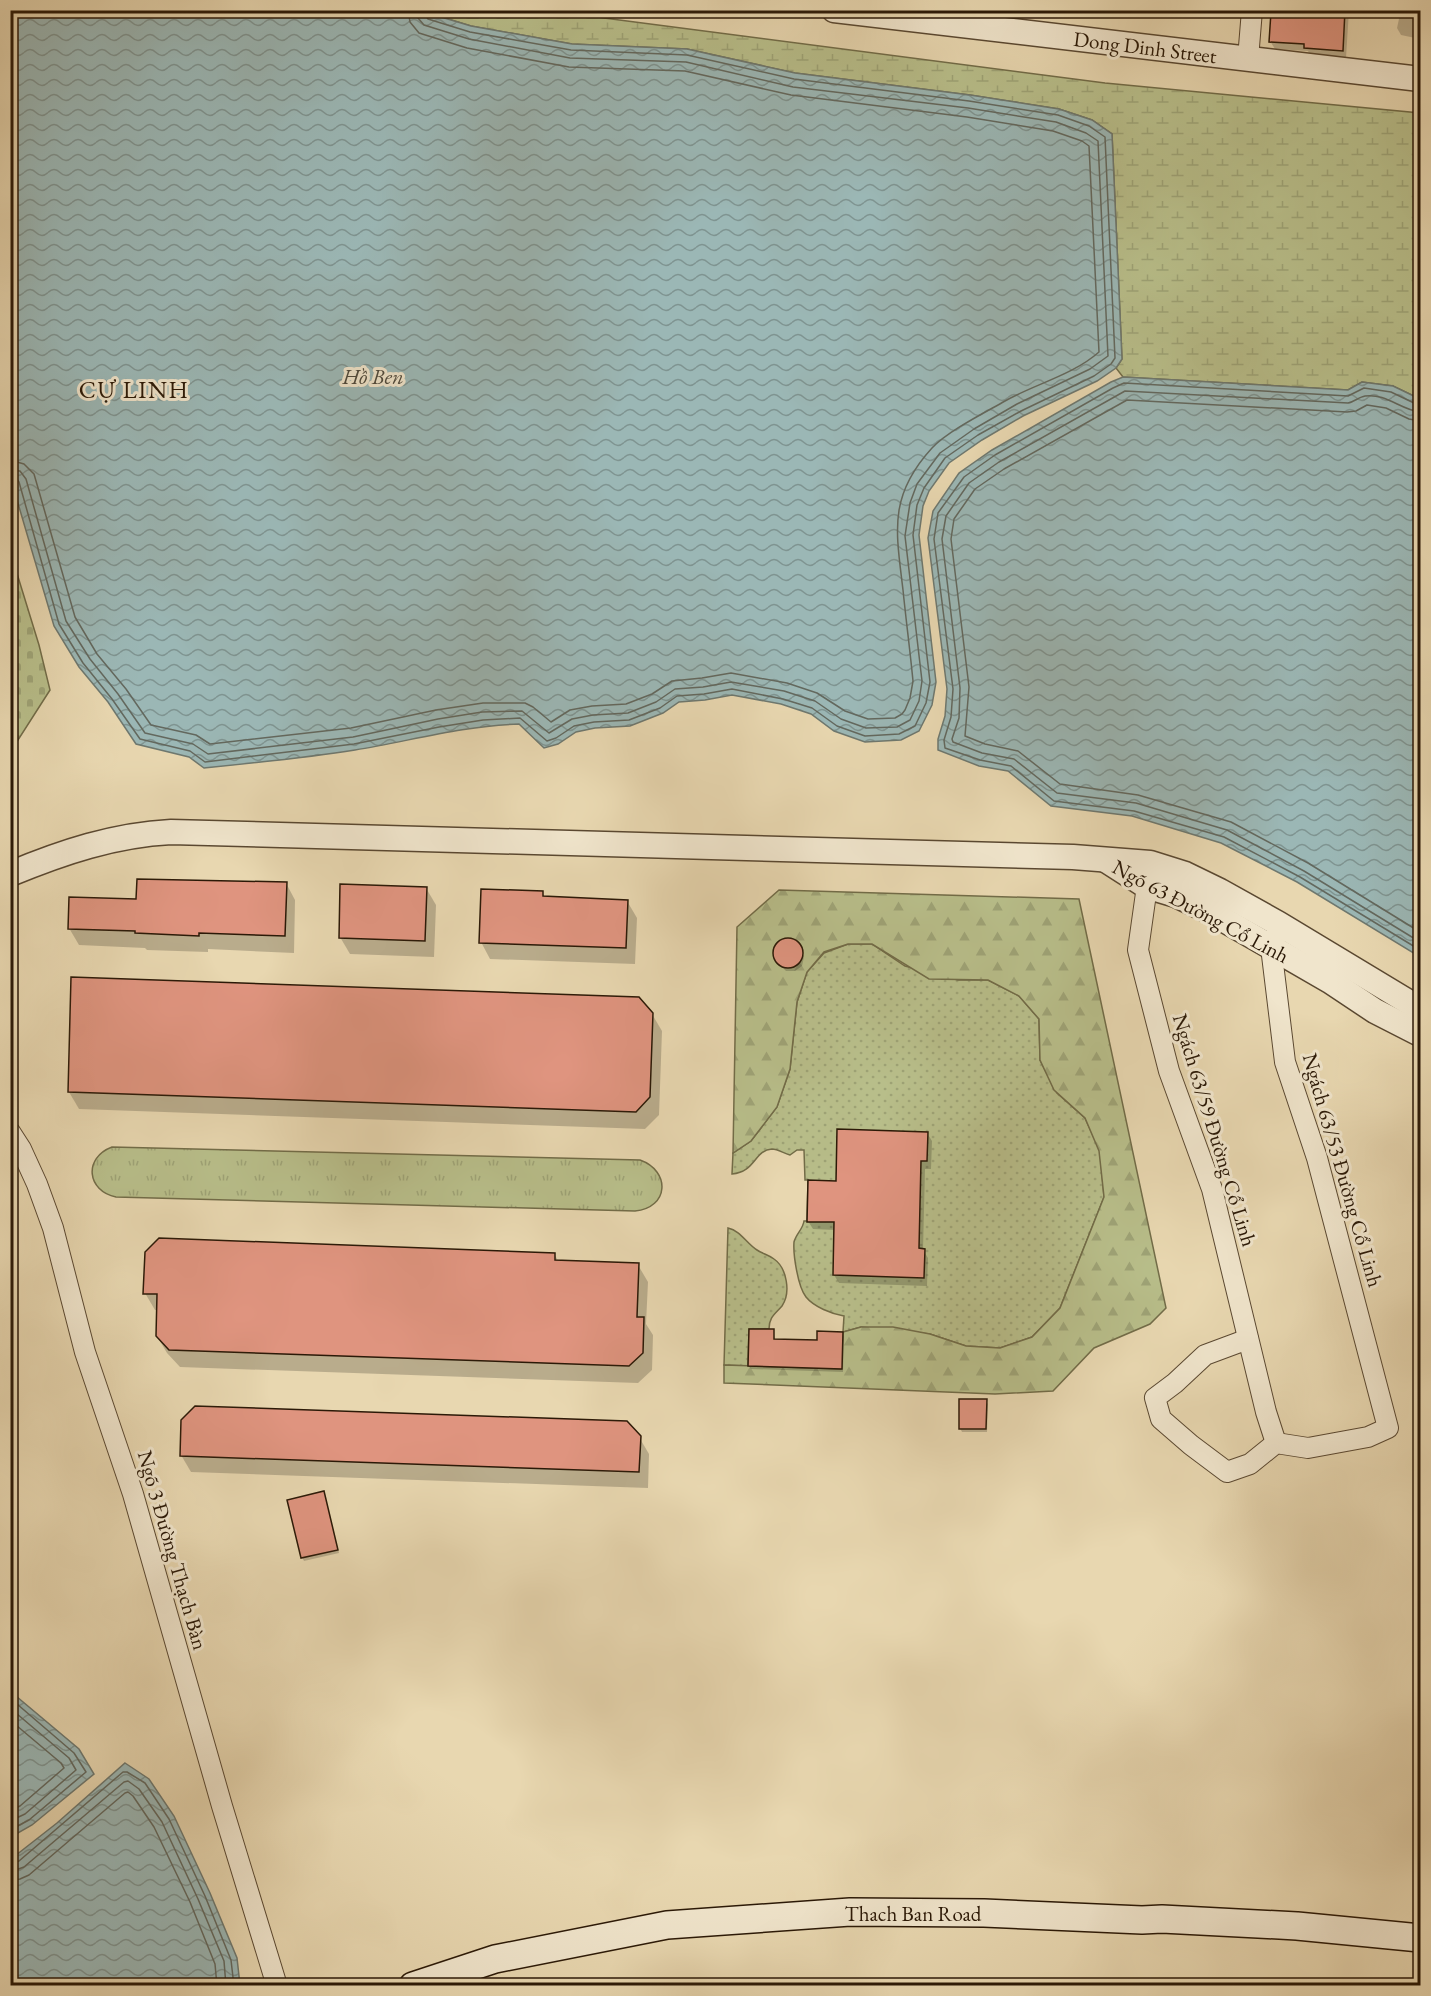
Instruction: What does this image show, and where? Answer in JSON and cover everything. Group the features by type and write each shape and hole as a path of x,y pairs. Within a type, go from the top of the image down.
{"main road":[{"name":"Thach Ban Road","path":"413,1986 495,1959 667,1925 850,1912 984,1912 1161,1919 1297,1926 1420,1938"}],"street":[{"name":"Dong Dinh Street","path":"834,10 1420,79"},
{"path":"1248,59 1252,10"},
{"path":"10,874 92,844 145,834 171,832 1103,858"},
{"name":"Ngõ 63 Đường Cổ Linh","path":"1103,858 1150,862 1185,874 1279,924 1420,1009"},
{"name":"Ngõ 63 Đường Cổ Linh","path":"1103,858 1146,886 1176,895 1271,947 1375,1011 1420,1034"},
{"name":"Ngách 63/59 Đường Cổ Linh","path":"1150,862 1138,950 1169,1071 1212,1189 1266,1412 1276,1443"},
{"name":"Ngách 63/53 Đường Cổ Linh","path":"1276,1443 1308,1448 1368,1437 1388,1428 1317,1158 1286,1062 1271,947 1279,924"},
{"path":"1375,1011 1388,990"},
{"name":"Ngõ 3 Đường Thạch Bàn","path":"10,1132 21,1149 37,1184 53,1228 85,1352 134,1494 222,1806 277,1986"},
{"path":"1248,1339 1205,1355 1155,1398 1161,1419 1227,1472 1250,1464 1276,1443"}],"green space":[{"path":"422,11 550,11 1105,83 1420,113 1420,399 1393,386 1362,382 1348,390 1123,377 1116,368 1122,359 1112,134 1092,120 1059,109 970,95 795,73 687,49 572,44 471,26"},
{"path":"11,554 39,645 50,690 11,751"},
{"path":"779,890 1079,899 1166,1308 1150,1324 1094,1348 1053,1391 995,1394 724,1383 724,1365 841,1369 843,1332 861,1327 893,1327 930,1334 966,1346 1000,1348 1032,1337 1060,1308 1104,1197 1099,1151 1085,1118 1054,1090 1040,1060 1039,1019 1019,996 988,980 929,979 872,944 848,944 824,952 807,972 797,1002 790,1069 777,1107 751,1141 733,1153 737,927"},
{"path":"848,944 872,944 905,966 958,980 988,980 1019,996 1039,1019 1040,1060 1057,1093 1085,1118 1100,1151 1104,1197 1060,1308 1032,1337 1000,1348 966,1346 930,1334 861,1327 843,1332 844,1316 824,1310 809,1301 803,1292 797,1271 794,1242 804,1221 807,1221 808,1180 805,1180 804,1150 797,1150 790,1155 774,1149 766,1150 746,1169 732,1174 733,1153 751,1141 777,1107 790,1069 797,1002 807,972 824,953"},
{"path":"112,1147 640,1160 657,1172 662,1188 660,1196 654,1203 635,1211 116,1197 106,1194 99,1188 92,1174 96,1159"},
{"path":"728,1228 757,1250 774,1259 785,1274 787,1288 785,1301 771,1319 769,1329 749,1329 748,1366 724,1365"}],"water":[{"name":"Hồ Ben","path":"10,11 421,11 471,26 572,44 687,49 795,73 970,95 1059,109 1092,120 1112,134 1122,359 1116,368 1097,381 1023,416 982,440 949,463 929,491 923,506 919,535 936,682 932,705 919,731 901,740 865,742 834,731 811,714 781,704 732,695 679,702 663,713 630,726 595,728 576,732 558,744 544,748 519,724 498,725 336,753 204,768 189,757 136,744 108,702 79,667 54,626 17,500 10,471"},
{"path":"1123,377 1348,390 1362,382 1393,386 1420,399 1420,957 1297,882 1221,843 1132,816 1051,806 1008,771 979,766 938,750 938,739 945,716 947,689 928,538 933,511 959,473 992,450"},
{"path":"10,1691 79,1749 94,1774 32,1825 11,1837"},
{"path":"125,1763 149,1779 174,1816 237,1958 240,1985 11,1985 11,1859 57,1823"}],"building":[{"path":"1287,10 1345,10 1343,51 1304,48 1304,44 1269,42 1271,12 1287,13"},
{"path":"137,879 287,882 285,936 199,933 199,936 68,929 69,897 136,899"},
{"path":"340,884 427,887 425,941 339,938"},
{"path":"481,889 543,891 543,896 628,900 626,948 479,943"},
{"path":"788,938 799,942 803,953 799,964 788,968 777,964 773,953 777,942"},
{"path":"71,977 639,997 653,1013 650,1097 636,1112 68,1092"},
{"path":"837,1129 928,1132 927,1161 921,1161 919,1248 925,1249 924,1278 833,1275 834,1222 807,1222 808,1180 836,1181"},
{"path":"159,1238 555,1253 555,1260 639,1263 637,1317 644,1317 643,1353 629,1366 169,1350 156,1336 157,1294 143,1294 145,1252"},
{"path":"749,1329 774,1329 774,1339 817,1340 817,1331 843,1332 842,1369 748,1366"},
{"path":"959,1399 987,1399 986,1429 959,1429"},
{"path":"195,1406 627,1421 641,1436 639,1472 180,1456 181,1420"},
{"path":"324,1491 338,1550 301,1558 287,1500"}],"district":[{"name":"CỰ LINH","path":"134,389"}]}
